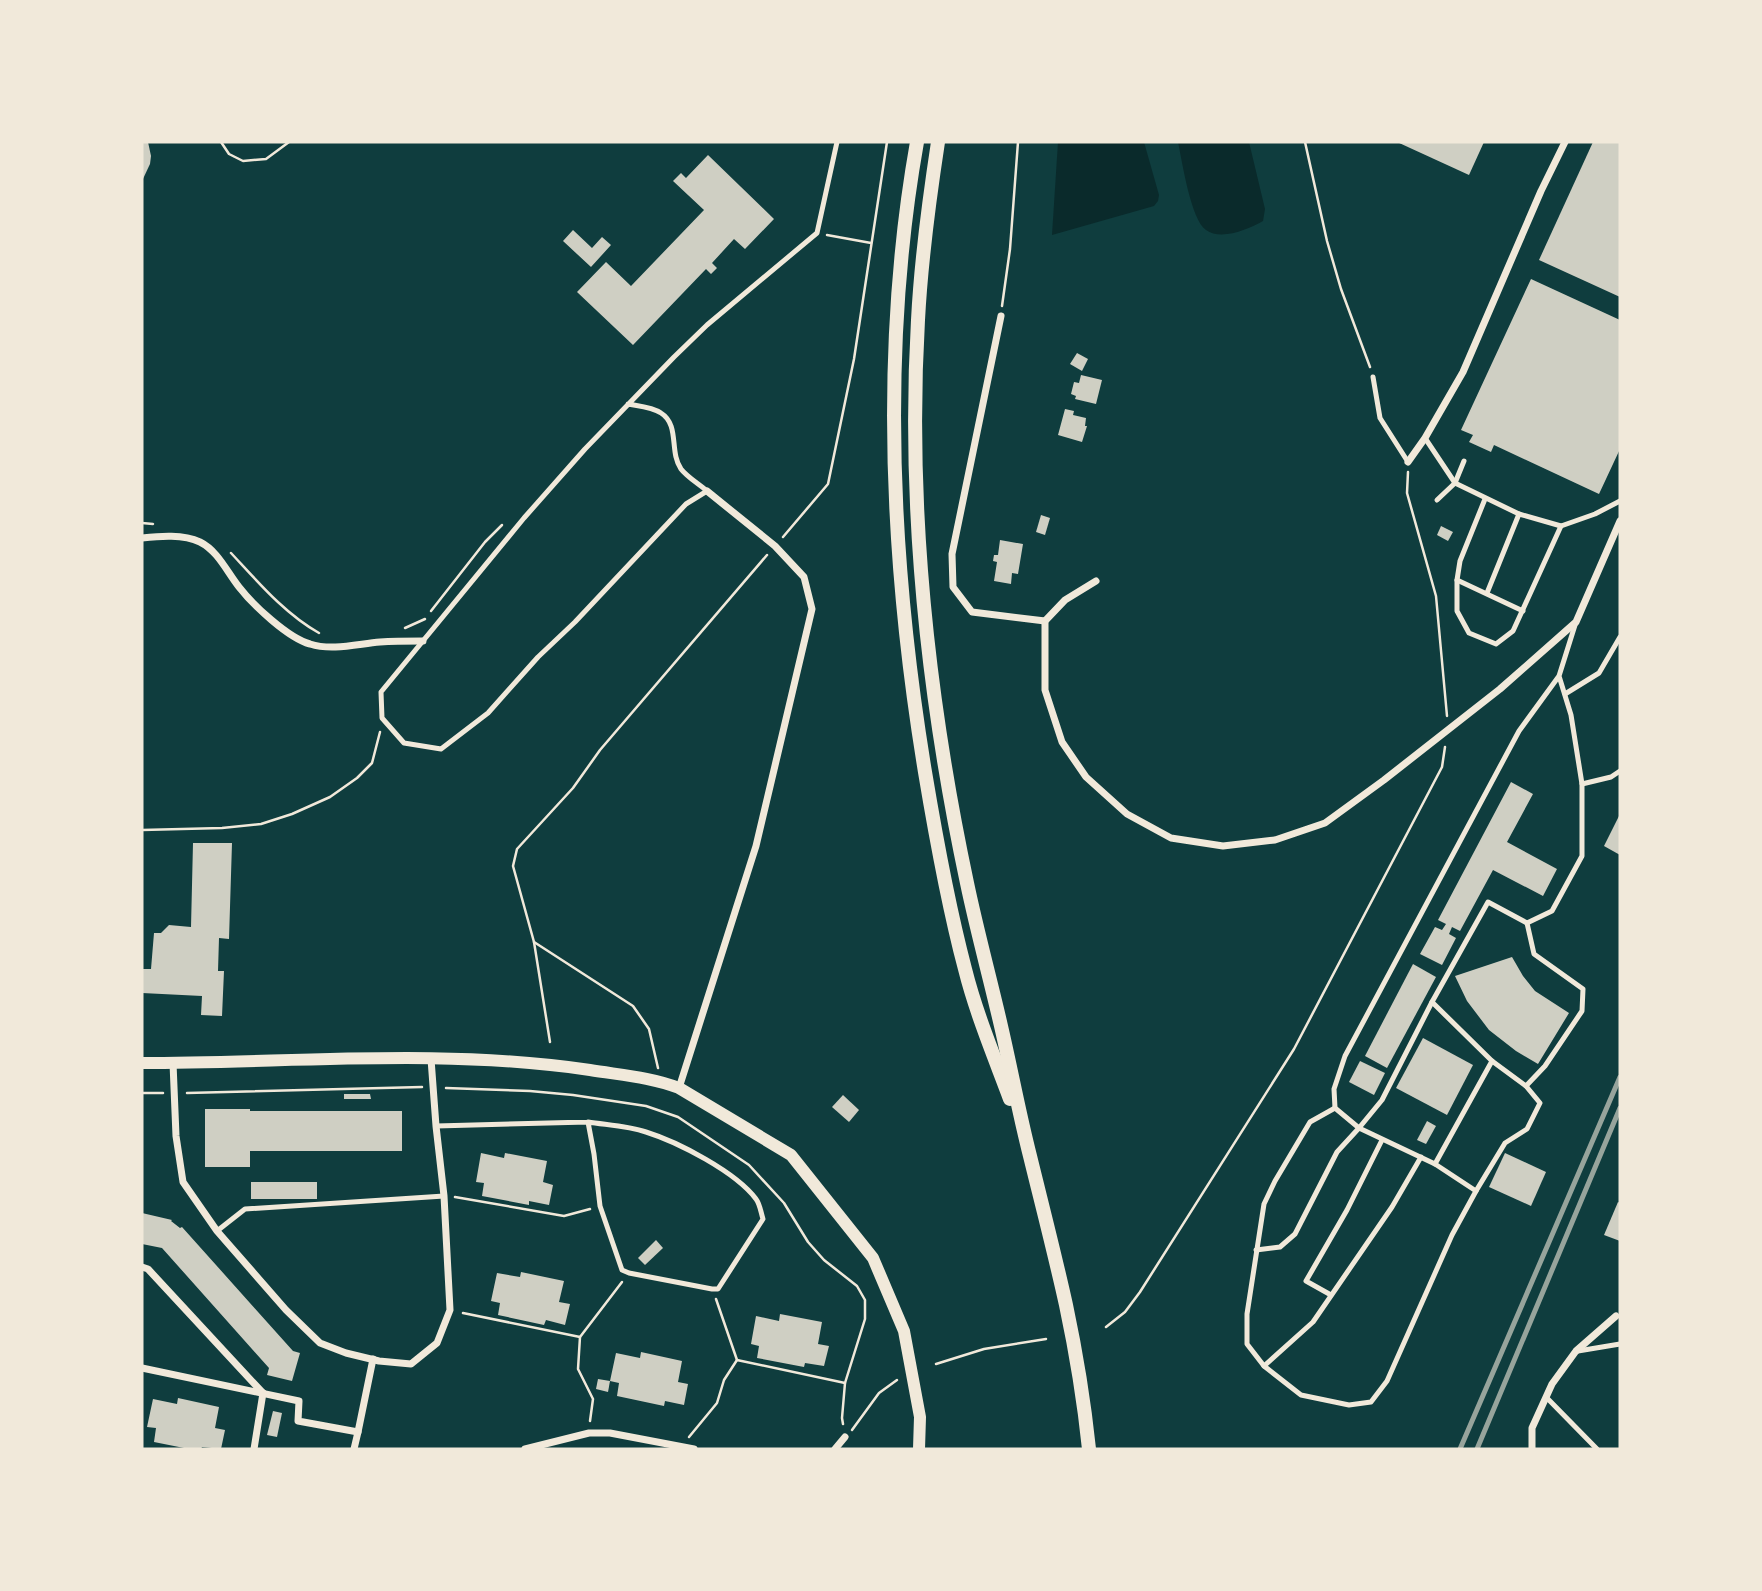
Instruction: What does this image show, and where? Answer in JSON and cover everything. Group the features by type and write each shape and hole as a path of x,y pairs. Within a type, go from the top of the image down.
{"main road":[{"path":"917,142 901,265 895,340 894,415 896,504 914,705 938,847 965,971 1028,1149"},
{"path":"938,142 918,319 915,410 916,486 935,700 967,883 1066,1305 1084,1401 1089,1449"}],"street":[{"path":"1408,462 1425,438 1462,372 1565,142"},
{"path":"1001,316 952,554 953,587 972,612 1045,621"},
{"path":"679,1088 756,846 812,609 804,577 775,546 707,491"},
{"path":"1096,581 1065,600 1045,621 1045,690 1062,742 1086,777 1128,814 1171,838 1223,845 1249,843 1275,840 1325,823 1500,690 1576,622 1620,521"},
{"path":"142,538 178,536 200,542 211,550 240,589 263,611 289,635 310,645 331,647 423,640"},
{"path":"173,1063 176,1136 183,1182 216,1230 286,1310 320,1343 346,1353 411,1364 437,1343 450,1311 444,1196 431,1059"},
{"path":"142,1063 466,1059 566,1067 661,1081 679,1088 791,1155 873,1258 904,1331 920,1417 919,1449"},
{"path":"142,1267 148,1269 263,1393"},
{"path":"1532,1449 1532,1428 1552,1384 1576,1351 1618,1314"},
{"path":"354,1449 373,1359"},
{"path":"142,1368 299,1401 298,1421 358,1432"},
{"path":"254,1449 263,1393"},
{"path":"525,1449 589,1433 610,1433 694,1449"},
{"path":"835,1449 845,1437"}],"lane":[{"path":"628,404 660,412 668,420 680,468 707,491 686,504 575,622 538,657 488,713 441,749 404,743 382,718 382,692 585,449 628,404 707,325 817,233 837,142"},
{"path":"1373,377 1380,418 1408,462"},
{"path":"1425,438 1455,483 1519,514 1561,526 1595,514 1620,501"},
{"path":"1437,500 1455,483 1464,461"},
{"path":"1485,499 1460,561 1457,611 1469,633 1496,644 1513,631 1561,526"},
{"path":"1487,593 1519,514"},
{"path":"1457,579 1523,611"},
{"path":"1476,1191 1436,1164 1359,1128 1335,1108 1334,1089 1345,1056 1519,731 1559,676 1576,622"},
{"path":"1565,694 1599,673 1620,637"},
{"path":"1527,923 1552,911 1582,856 1582,784 1571,715 1559,676"},
{"path":"1582,784 1611,777 1620,771"},
{"path":"1256,1250 1280,1247 1295,1234 1337,1152 1382,1100 1432,1002 1488,902 1527,923 1534,954 1583,989 1582,1011 1545,1066 1526,1086"},
{"path":"1335,1108 1310,1122 1264,1204 1247,1314 1247,1344 1264,1366 1301,1395 1349,1405 1371,1402 1387,1381 1452,1235 1476,1191 1504,1143 1527,1129 1540,1103 1526,1086 1492,1061 1432,1002"},
{"path":"1436,1164 1492,1061"},
{"path":"436,1126 588,1122 645,1131 728,1173 757,1200 763,1219 718,1289 622,1270 600,1206 588,1122"},
{"path":"1331,1295 1306,1281 1347,1210 1382,1140"},
{"path":"1264,1366 1313,1322 1392,1207 1421,1157"},
{"path":"216,1230 245,1209 444,1196"},
{"path":"1576,1351 1620,1344"},
{"path":"1546,1397 1597,1449"}],"path":[{"path":"221,142 229,154 243,161 266,159 289,142"},
{"path":"550,1042 534,942 513,866 517,849 573,788 600,750 828,484 854,359 887,142"},
{"path":"1001,316 1010,249 1018,142"},
{"path":"1305,142 1327,241 1341,289 1373,377"},
{"path":"817,233 872,243"},
{"path":"1106,1327 1125,1312 1140,1292 1293,1049 1442,767 1448,729 1436,596 1408,493 1408,462"},
{"path":"142,523 162,524"},
{"path":"406,628 424,620 485,542 502,525"},
{"path":"229,551 302,624 320,634"},
{"path":"142,831 261,824 330,797 357,778 372,763 382,718"},
{"path":"534,942 633,1006 649,1029 661,1081"},
{"path":"142,1093 433,1087 551,1093 646,1106 678,1117 749,1165 784,1203 808,1242 857,1286 865,1300 865,1319 845,1383 842,1418 845,1437"},
{"path":"444,1196 564,1216 600,1206"},
{"path":"589,1433 593,1399 578,1369 580,1337 629,1273"},
{"path":"712,1289 737,1360"},
{"path":"450,1311 580,1337"},
{"path":"936,1364 984,1349 1046,1339"},
{"path":"737,1360 845,1383"},
{"path":"681,1447 717,1403 724,1380 737,1360"},
{"path":"845,1437 858,1424 879,1393 897,1380"}],"water":[{"path":"1058,142 1144,142 1159,195 1158,201 1154,206 1052,235"},
{"path":"1178,142 1249,142 1265,209 1263,221 1227,234 1206,230 1192,203"}],"building":[{"path":"142,142 148,142 151,156 142,181"},
{"path":"1397,142 1484,142 1469,175"},
{"path":"1593,142 1620,142 1620,297 1539,260"},
{"path":"708,155 774,219 745,249 734,239 712,263 717,268 711,274 706,269 633,345 577,292 606,262 631,286 704,210 673,181 681,173 686,178"},
{"path":"573,230 592,248 602,237 611,245 591,267 563,241"},
{"path":"1531,279 1620,320 1620,449 1599,494 1494,445 1491,452 1469,442 1473,435 1461,430"},
{"path":"1077,353 1088,359 1082,371 1070,364"},
{"path":"1081,375 1102,380 1096,404 1075,399 1076,396 1071,394 1074,382 1079,383"},
{"path":"1065,409 1074,411 1073,415 1086,418 1087,426 1082,442 1058,435"},
{"path":"1041,515 1050,518 1045,535 1036,532"},
{"path":"1441,526 1453,532 1448,541 1437,535"},
{"path":"1000,540 1023,544 1018,574 1012,573 1011,584 994,581 997,562 993,561 994,555 998,555"},
{"path":"1511,782 1533,794 1507,842 1557,869 1543,896 1493,870 1460,931 1452,927 1449,934 1456,938 1442,965 1420,954 1435,927 1442,930 1446,924 1438,920"},
{"path":"1620,814 1620,855 1604,846"},
{"path":"193,843 232,843 229,939 219,938 218,971 224,971 222,1016 201,1015 202,996 142,993 142,969 151,969 154,933 161,933 169,925 191,927"},
{"path":"1512,957 1535,991 1569,1013 1538,1064 1489,1030 1467,1001 1455,976"},
{"path":"1413,964 1436,977 1387,1068 1365,1056"},
{"path":"1423,1038 1473,1065 1447,1115 1396,1088"},
{"path":"1360,1061 1385,1073 1374,1095 1349,1082"},
{"path":"344,1094 370,1094 371,1099 344,1099"},
{"path":"843,1095 859,1110 849,1122 832,1107"},
{"path":"205,1109 402,1111 402,1151 250,1151 250,1167 205,1167"},
{"path":"1427,1121 1436,1126 1426,1144 1417,1140"},
{"path":"481,1153 504,1158 505,1153 547,1161 543,1182 553,1185 549,1205 529,1201 529,1205 482,1196 484,1183 476,1182"},
{"path":"1505,1153 1546,1172 1531,1206 1489,1187"},
{"path":"251,1182 317,1182 317,1199 251,1199"},
{"path":"1618,1202 1620,1203 1620,1241 1604,1235"},
{"path":"142,1213 172,1220 182,1227 293,1351 300,1353 292,1381 267,1375 269,1368 162,1248 142,1244"},
{"path":"656,1240 663,1248 645,1265 638,1258"},
{"path":"521,1272 564,1281 559,1302 570,1304 565,1325 546,1320 544,1325 498,1315 500,1303 491,1301 497,1273 520,1277"},
{"path":"780,1314 822,1322 818,1344 829,1346 824,1366 805,1363 804,1367 757,1358 759,1346 751,1344 756,1316 779,1321"},
{"path":"641,1352 682,1361 678,1382 688,1384 684,1405 665,1401 664,1406 617,1396 619,1383 610,1381 616,1353 640,1358"},
{"path":"598,1379 610,1381 608,1392 596,1389"},
{"path":"178,1398 219,1407 215,1428 225,1430 221,1449 189,1449 154,1442 156,1428 147,1427 153,1399 177,1404"},
{"path":"273,1411 282,1413 277,1437 267,1435"}],"railway":[{"path":"1460,1449 1620,1077"},
{"path":"1477,1449 1620,1108"}]}
